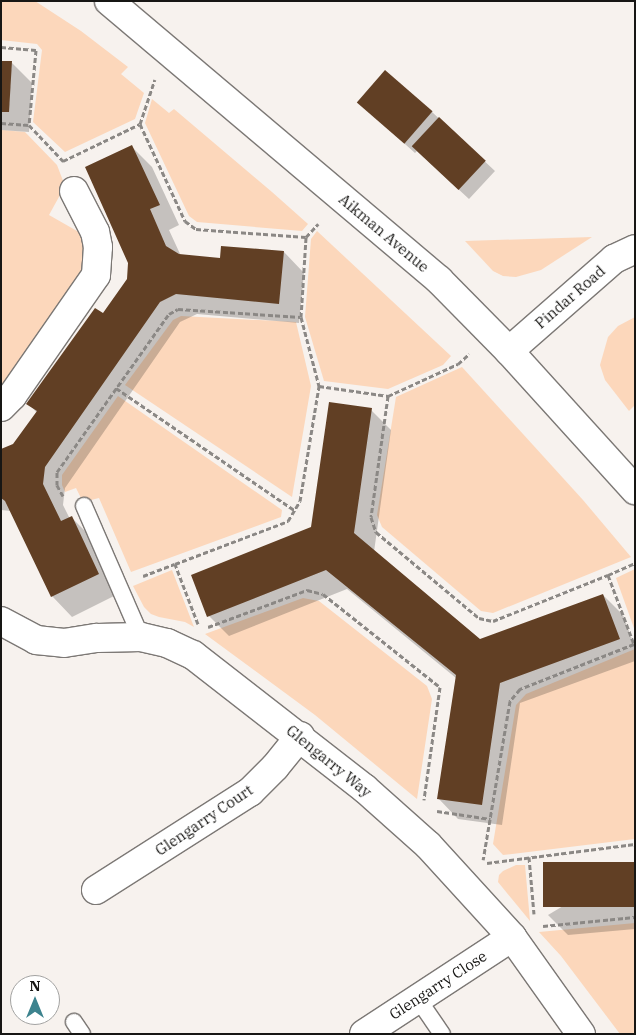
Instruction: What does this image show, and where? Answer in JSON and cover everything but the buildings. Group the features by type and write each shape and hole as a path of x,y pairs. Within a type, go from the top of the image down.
{"street":[{"name":"Aikman Avenue","path":"109,1 439,280 501,343 635,490"},
{"path":"1,407 12,396 96,275 98,254 95,232 74,191"},
{"name":"Pindar Road","path":"501,343 614,259 635,249"},
{"name":"Glengarry Way","path":"1,622 36,640 64,643 97,638 142,636 167,643 193,655 300,736 364,788 524,932 581,1034"},
{"name":"Glengarry Court","path":"96,890 250,792 275,767 300,736"},
{"name":"Glengarry Close","path":"364,1034 524,932"}],"lane":[{"path":"84,506 142,636"},
{"path":"418,999 442,1034"}],"path":[{"path":"1,47 36,50 29,125"},
{"path":"177,57 154,81 140,124 185,221 196,229 306,237"},
{"path":"1,124 29,125 63,161 140,124"},
{"path":"120,586 288,521 300,501 318,386 301,317 306,237 318,224"},
{"path":"84,506 69,509 57,485 57,472 169,314 178,309 301,317"},
{"path":"318,386 388,396 501,343"},
{"path":"116,388 294,510"},
{"path":"388,396 371,517 376,532 479,618 493,621 635,563"},
{"path":"175,564 200,630 307,590 323,594 440,687 423,809"},
{"path":"608,575 634,644 520,689 510,701 483,863 635,844"},
{"path":"432,811 490,819"},
{"path":"529,858 534,917"},
{"path":"524,932 635,917"}],"shaded area":[{"path":"1,1 35,1 81,31 128,67 121,74 144,93 135,119 65,152 33,122 42,50 37,44 1,40"},
{"path":"152,99 169,113 174,109 308,224 302,231 197,222 189,216 145,123"},
{"path":"1,130 25,132 57,165 65,186 49,215 84,235 84,270 1,390"},
{"path":"317,231 451,356 443,365 388,389 324,381 305,317 311,239"},
{"path":"592,237 541,270 516,277 503,276 493,271 465,241"},
{"path":"181,316 296,322 311,386 292,497 125,385 173,320"},
{"path":"635,317 635,405 629,411 605,380 600,365 608,337 618,326"},
{"path":"462,367 583,500 631,557 493,613 481,611 382,527 377,515 396,397"},
{"path":"118,396 282,510 281,517 131,572 99,498 83,502 76,488 65,492 62,485 62,475"},
{"path":"635,569 635,631 616,578"},
{"path":"172,570 194,627 185,622 151,614 144,607 133,586"},
{"path":"303,598 319,601 427,686 432,699 417,799 315,715 205,634"},
{"path":"635,649 635,839 503,855 493,844 516,705 526,694"},
{"path":"516,865 525,865 530,921 498,882 499,875 503,871"},
{"path":"635,923 635,1034 620,1034 561,956 539,932"}]}
